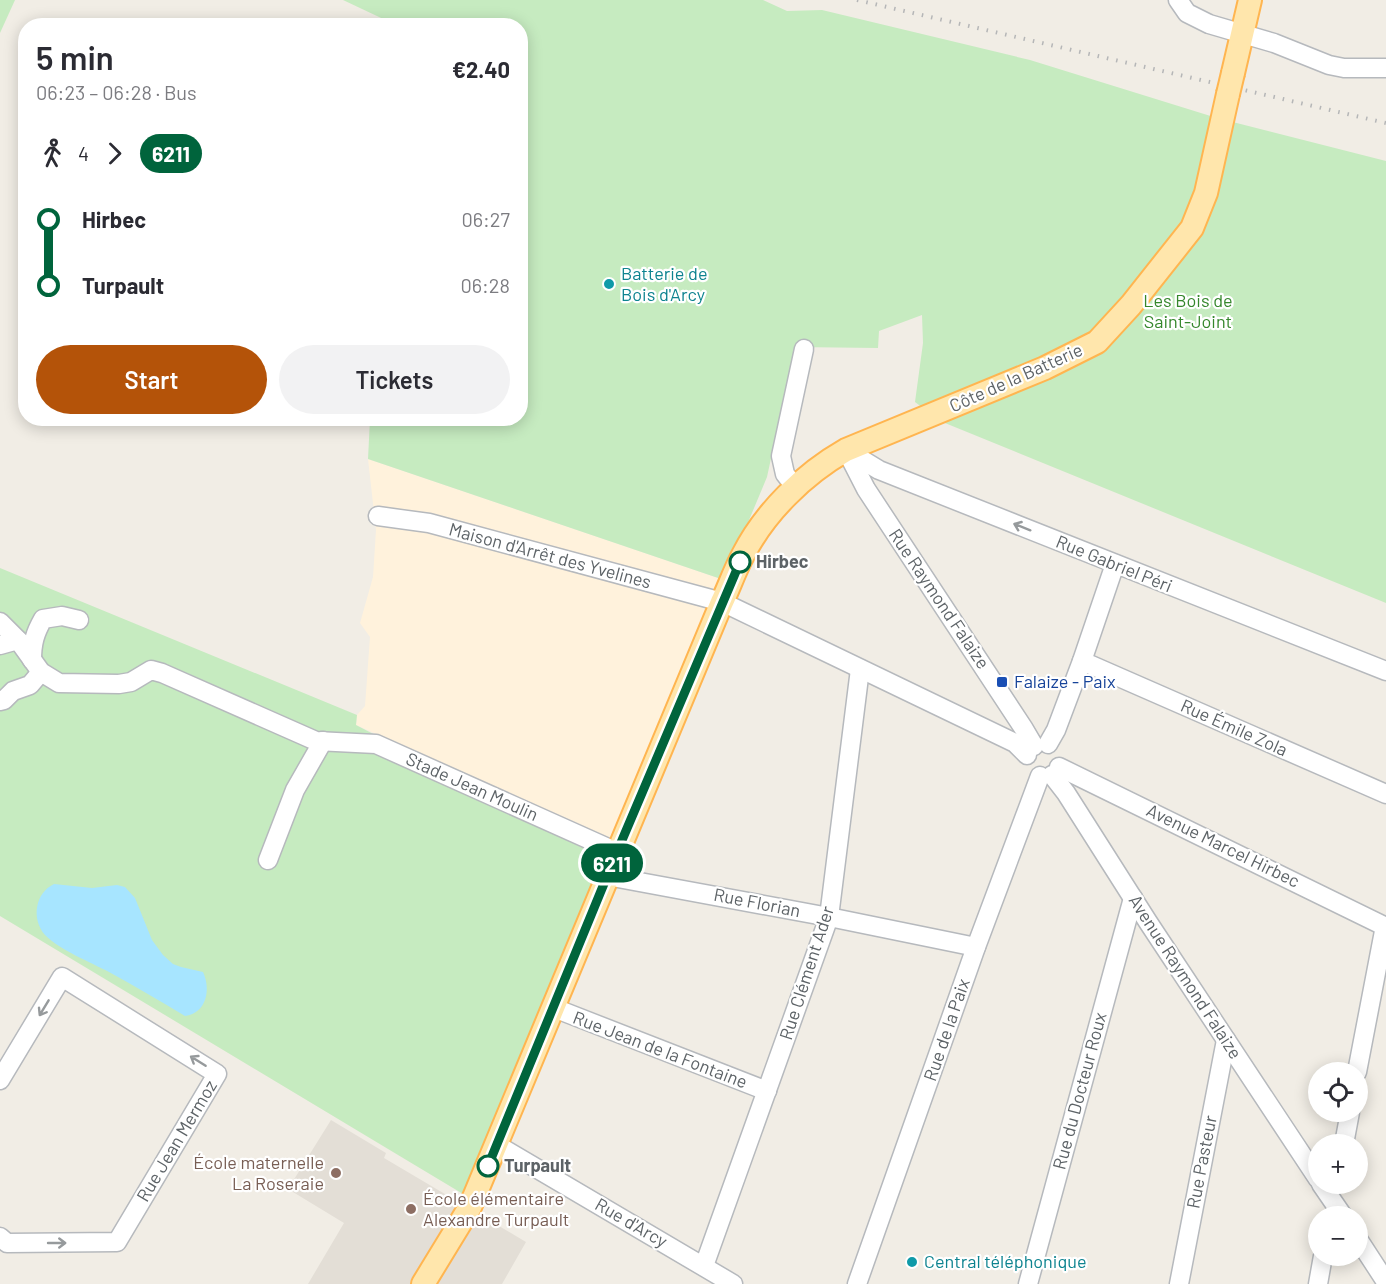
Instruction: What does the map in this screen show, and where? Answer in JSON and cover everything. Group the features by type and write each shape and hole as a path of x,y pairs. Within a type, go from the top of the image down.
{"main road":[{"name":"Côte de la Batterie","path":"423,1284 470,1207 722,602 743,555 759,528 796,488 830,459 846,450 1045,368 1097,342 1131,305 1192,228 1206,193 1250,0"}],"street":[{"path":"1178,0 1187,13 1209,24 1344,68 1386,68"},
{"path":"796,488 785,474 781,456 804,349"},
{"name":"Rue Gabriel Péri","path":"846,450 879,470 1386,671"},
{"name":"Rue Raymond Falaize","path":"846,450 866,489 1036,748"},
{"name":"Maison d'Arrêt des Yvelines","path":"378,516 429,523 722,602"},
{"path":"722,602 1015,743 1036,748 1053,746 1059,753 1050,773 1035,774 1028,766 1036,748 1056,730 1115,564"},
{"path":"0,701 13,691 30,685 37,666 32,645 36,631 44,619 62,616 79,620"},
{"path":"0,622 18,640 37,666"},
{"path":"0,645 18,640"},
{"name":"Rue Émile Zola","path":"1082,661 1386,794"},
{"name":"Stade Jean Moulin","path":"37,666 59,683 119,684 131,682 151,670 172,677 316,741 376,744 617,852"},
{"name":"Rue Clément Ader","path":"704,1266 829,917 860,669"},
{"path":"268,861 295,790 323,741"},
{"name":"Avenue Raymond Falaize","path":"1050,773 1066,793 1308,1164"},
{"name":"Avenue Marcel Hirbec","path":"1050,773 1385,927"},
{"name":"Rue de la Paix","path":"857,1284 976,947 1050,773"},
{"name":"Rue Florian","path":"607,876 976,947"},
{"name":"Rue du Docteur Roux","path":"1028,1284 1133,898"},
{"path":"1359,1062 1385,927"},
{"name":"Rue Jean Mermoz","path":"0,1080 62,977 217,1074 117,1242 7,1243 0,1237"},
{"name":"Rue Jean de la Fontaine","path":"554,1008 767,1091"},
{"name":"Rue Pasteur","path":"1179,1284 1226,1040"},
{"name":"Rue d'Arcy","path":"497,1145 733,1284"},
{"path":"1368,1254 1386,1282"},
{"path":"1318,1284 1321,1266"}],"shaded area":[{"path":"368,459 724,580 707,607 610,838 356,725 357,715 365,706 370,637 360,623 373,577 376,530"},
{"name":"École élémentaire Alexandre Turpault","path":"331,1120 386,1153 384,1158 526,1242 502,1284 308,1284 344,1223 288,1189"}],"green space":[{"path":"0,0 15,0 0,33"},
{"name":"Les Bois de Saint-Joint","path":"343,0 763,0 787,11 822,10 1030,60 1217,118 1386,161 1386,603 940,421 915,402 923,343 922,315 879,331 878,348 795,347 767,477 724,580 368,459 370,426 528,426 528,18 381,18"},
{"path":"0,568 357,715 356,725 604,854 463,1194 0,916"}],"water":[{"path":"54,884 92,888 117,885 125,887 135,898 152,940 163,955 173,964 203,972 207,993 198,1010 185,1016 119,977 67,951 45,935 38,922 37,907 43,894"}],"railway":[{"path":"857,0 1386,123"}],"bus line":[{"name":"6211","path":"488,1166 617,852 740,562"}],"place":[{"name":"Batterie de Bois d'Arcy","path":"609,284"},
{"name":"Hirbec","path":"740,562"},
{"name":"Falaize - Paix","path":"1002,682"},
{"name":"Turpault","path":"488,1166"},
{"name":"École maternelle La Roseraie","path":"336,1173"},
{"name":"École élémentaire Alexandre Turpault","path":"411,1209"},
{"name":"Central téléphonique","path":"912,1262"}]}
